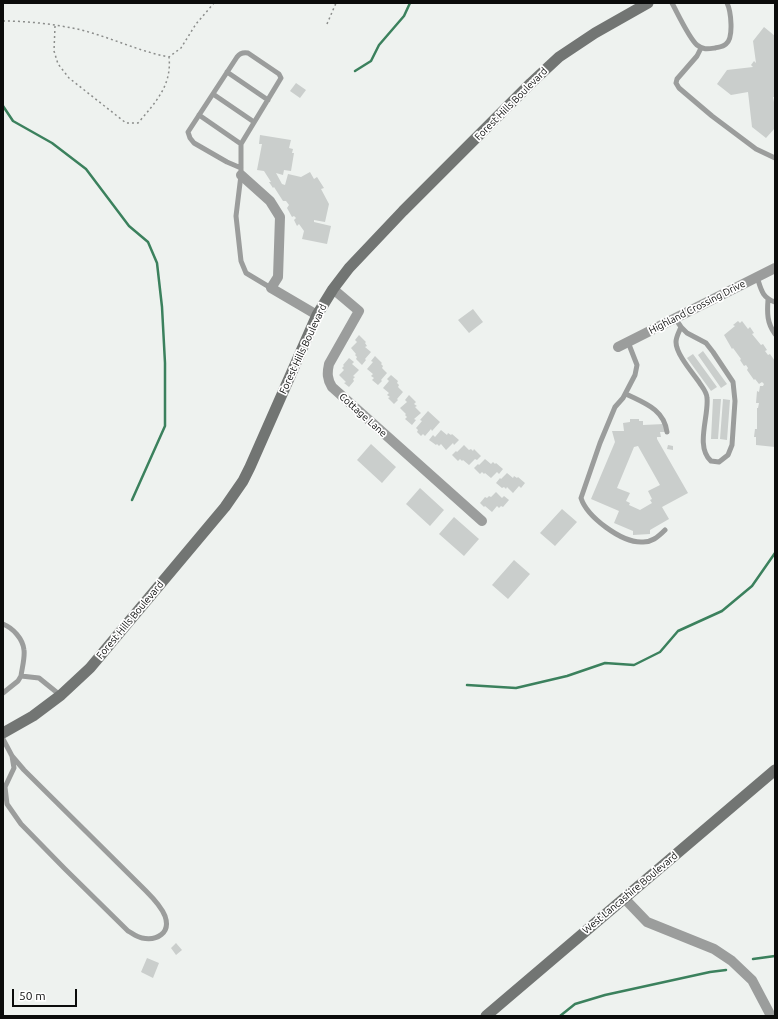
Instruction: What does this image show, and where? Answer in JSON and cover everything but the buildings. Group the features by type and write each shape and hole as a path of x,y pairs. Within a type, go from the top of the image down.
{"main road":[{"name":"Forest Hills Boulevard","path":"3,733 33,716 61,695 90,668 225,507 243,481 250,467 317,315 333,289 349,268 531,83 559,57 595,33 648,3"},
{"name":"West Lancashire Boulevard","path":"486,1016 775,770"}],"street":[{"path":"241,171 270,201 280,218 278,277 271,288 317,315"},
{"name":"Highland Crossing Drive","path":"618,347 775,268"},
{"name":"Cottage Lane","path":"333,289 359,311 329,364 327,374 328,381 332,387 482,521"},
{"path":"624,898 646,922 714,949 732,961 752,980 771,1016"}],"lane":[{"path":"672,3 693,40 702,48 712,49 728,43 730,38 731,23 727,3"},
{"path":"702,48 677,79 676,82 679,88 712,116 756,149 774,156"},
{"path":"241,171 200,147 190,138 188,132 237,57 240,53 244,52 248,53 279,74 281,78 241,144 241,171 236,216 241,262 246,273 271,288"},
{"path":"227,72 268,100"},
{"path":"213,94 254,122"},
{"path":"199,115 241,144"},
{"path":"757,277 763,293 768,300 775,302"},
{"path":"768,300 768,321 775,334"},
{"path":"675,318 680,327 701,340 713,352 733,382 735,401 732,444 728,455 719,462 711,461 706,454 704,446 707,399 702,387 677,349 676,342 680,327"},
{"path":"628,342 637,366 635,375 626,394 615,407 590,469 581,498 583,506 590,514 607,528 626,538 640,542 650,541 658,537 665,530"},
{"path":"626,394 659,412 664,419 667,432"},
{"path":"3,624 9,626 16,632 24,650 21,676 18,681 3,693"},
{"path":"21,676 39,678 61,695"},
{"path":"3,739 12,756 24,770 159,905 167,924 165,931 160,936 152,939 140,937 128,930 65,870 21,824 7,804 5,787 14,768 12,756"}],"path":[{"path":"3,21 23,21 77,29 118,41 152,54 169,57 181,48 196,24 214,3"},
{"path":"327,24 336,3"},
{"path":"55,26 54,50 58,64 69,78 126,123 138,123 164,89 170,68 169,57"}],"waterway":[{"path":"355,71 371,61 379,45 404,16 410,3"},
{"path":"3,106 13,121 52,143 86,169 129,226 148,242 157,263 162,307 165,363 165,426 132,500"},
{"path":"467,685 516,688 567,676 605,663 634,665 660,652 678,631 722,611 752,586 775,553"},
{"path":"753,959 775,956"},
{"path":"560,1016 575,1004 605,995 710,972 726,970"}]}
